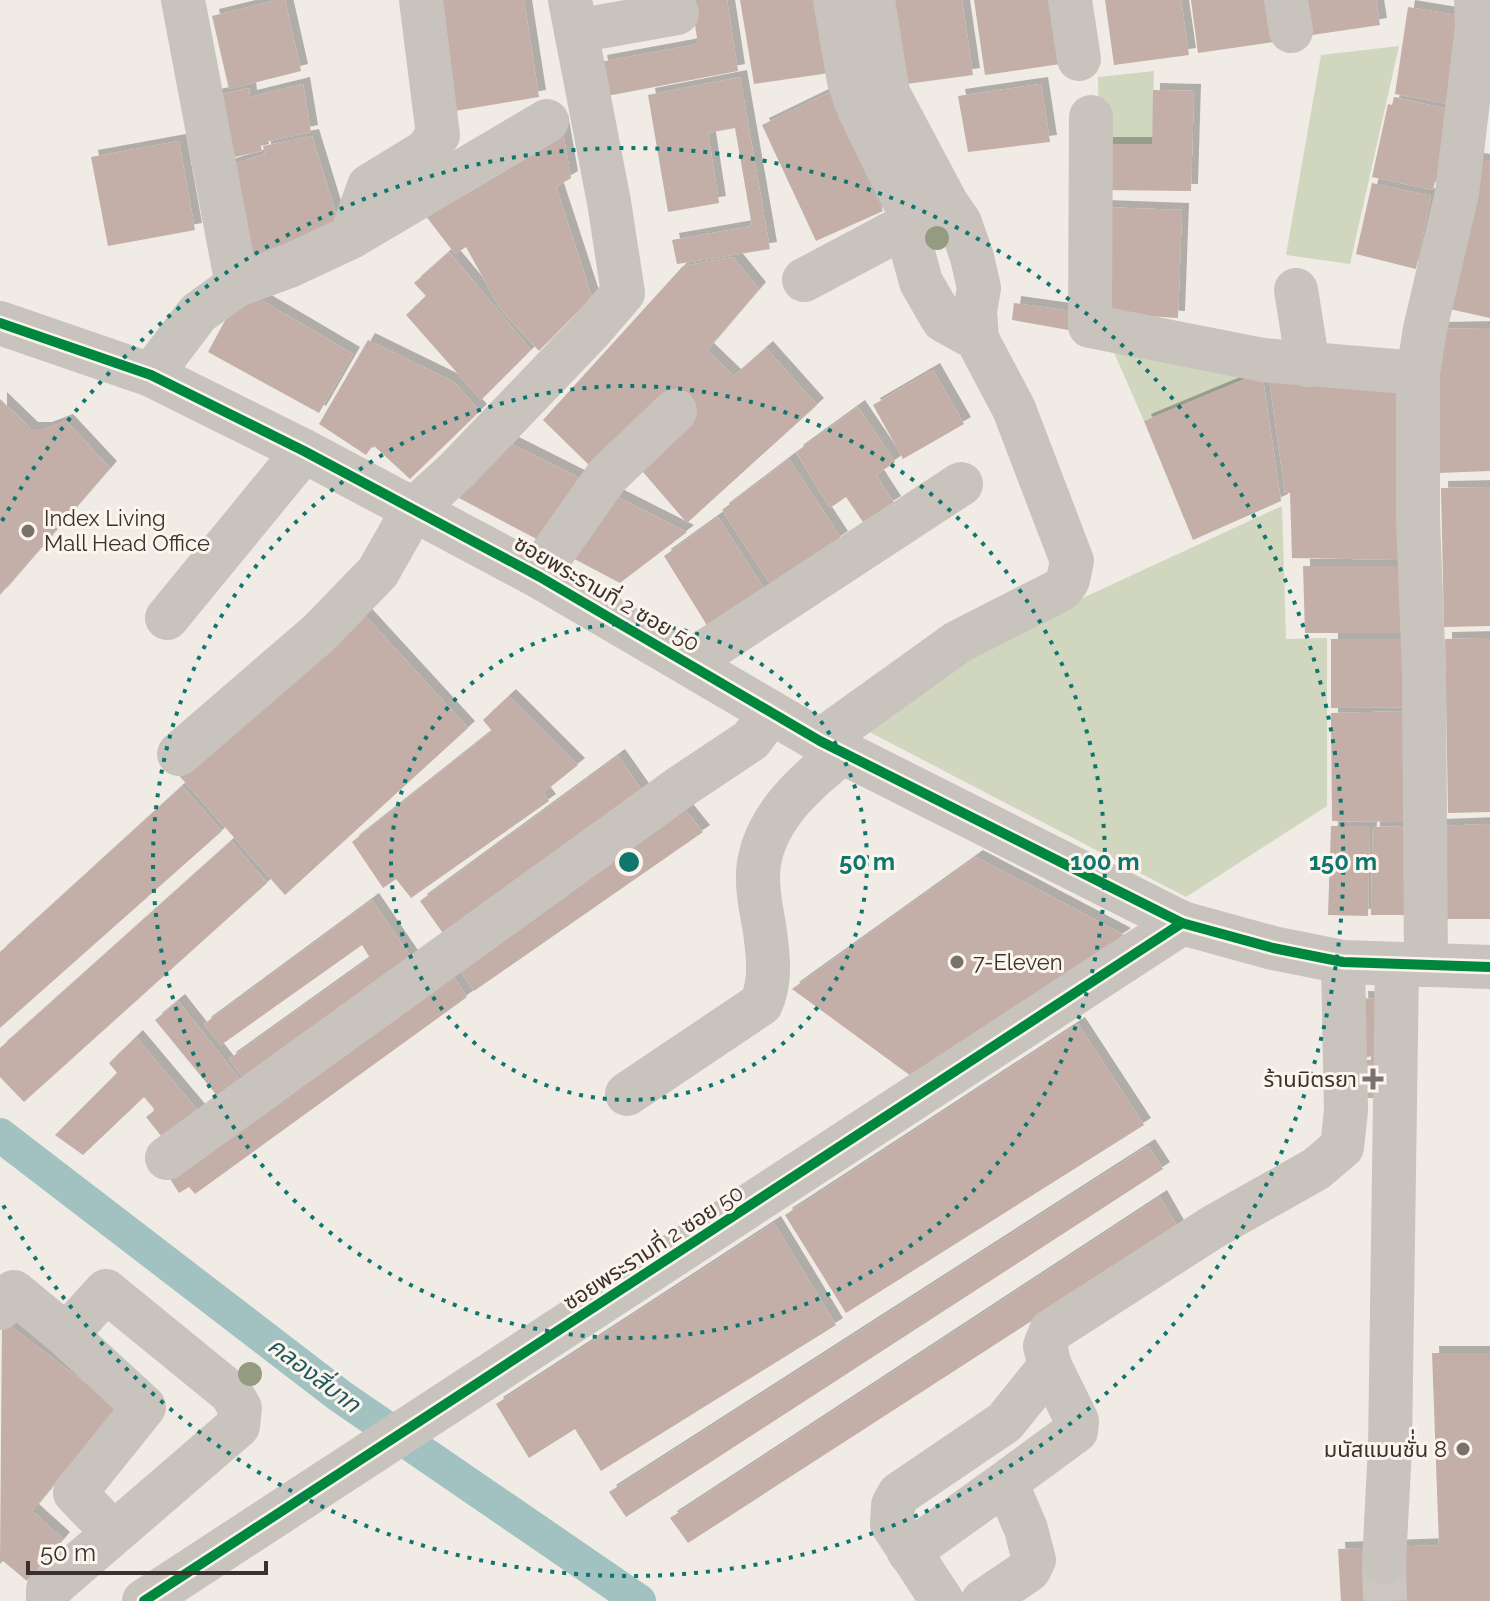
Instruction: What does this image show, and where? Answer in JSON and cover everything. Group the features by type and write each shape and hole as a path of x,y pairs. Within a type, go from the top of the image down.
{"street":[{"path":"183,0 237,285"},
{"path":"351,237 369,186 426,151 438,135 421,0"},
{"path":"835,0 849,81 859,109 931,213"},
{"path":"627,1094 761,1004 768,975 759,859 776,817 824,767 831,747 958,642 1062,589 1068,580 1072,561 1014,409 977,339 943,320 921,282 912,249 931,213 888,93 873,0"},
{"path":"1070,0 1079,59"},
{"path":"1384,1562 1424,675 1418,519 1418,373 1425,329 1457,193 1477,26 1476,0"},
{"path":"179,754 319,633 378,572 413,510 488,438 623,293 573,15 677,13"},
{"path":"1091,117 1090,326 1263,360 1418,373"},
{"path":"151,375 198,313 237,285 289,266 351,237 547,121"},
{"path":"804,280 931,213"},
{"path":"1296,290 1308,365"},
{"name":"ซอยพระรามที่ 2 ซอย 50","path":"0,323 151,375 304,451 540,577 831,747 1182,923 1273,948 1343,962 1490,967"},
{"path":"540,577 547,561 607,476 675,411"},
{"path":"167,618 304,451"},
{"path":"688,663 961,484"},
{"path":"167,1158 679,788 751,740 770,714"},
{"name":"ซอยพระรามที่ 2 ซอย 50","path":"144,1601 1182,923"},
{"path":"909,1552 1076,1431 1077,1421 1050,1366 1045,1346 1051,1331 1213,1227 1316,1169 1342,1147 1346,1111 1343,962"},
{"path":"48,1601 48,1590 238,1426 240,1408 231,1393 106,1291 66,1335"},
{"path":"0,1308 14,1292 144,1407 75,1493 113,1532"},
{"path":"942,1601 892,1524 893,1505 899,1494 1005,1422 1050,1366"},
{"path":"983,1601 1029,1570 1034,1560 1026,1529 1011,1494 1012,1478"}],"green space":[{"path":"1399,46 1350,264 1286,255 1321,55"},
{"path":"1154,71 1152,144 1099,144 1098,77"},
{"path":"1109,341 1262,372 1144,421"},
{"path":"1282,506 1286,639 1327,638 1327,806 1186,897 858,726 961,654"}],"building":[{"path":"285,0 301,71 229,89 212,16"},
{"path":"433,0 524,0 539,97 449,112"},
{"path":"691,0 727,0 738,71 607,96 600,62 698,44"},
{"path":"740,0 817,0 829,73 754,84"},
{"path":"886,0 962,0 973,75 899,85"},
{"path":"974,0 1051,0 1060,64 985,75"},
{"path":"1105,0 1181,0 1189,55 1114,65"},
{"path":"1191,0 1267,0 1273,42 1198,53"},
{"path":"1307,0 1376,0 1380,25 1312,35"},
{"path":"1408,7 1468,17 1454,105 1395,94"},
{"path":"740,77 770,249 677,264 672,240 752,226 735,128 708,133 719,203 668,212 648,95"},
{"path":"303,84 311,132 260,143 262,151 222,160 209,97 249,88 250,97"},
{"path":"1041,84 1050,142 968,152 958,96"},
{"path":"1153,90 1194,91 1191,191 1098,190 1099,144 1152,144"},
{"path":"828,93 883,211 816,241 762,125"},
{"path":"1394,97 1452,110 1433,190 1372,177 1388,104 1392,105"},
{"path":"561,121 571,178 556,187 592,297 539,351 501,310 466,247 455,254 425,215"},
{"path":"312,136 340,227 243,260 226,166 265,154 263,146"},
{"path":"179,141 195,230 108,246 91,157"},
{"path":"1470,159 1490,162 1490,318 1445,308"},
{"path":"1372,183 1431,196 1416,269 1356,254"},
{"path":"1100,207 1182,210 1178,318 1099,313"},
{"path":"449,252 531,350 481,400 406,315 426,296 414,283"},
{"path":"733,257 759,289 707,350 734,376 766,348 817,405 687,523 636,464 591,467 543,420 683,266"},
{"path":"242,289 353,354 319,413 208,352"},
{"path":"1014,303 1085,313 1085,333 1012,320"},
{"path":"1490,328 1490,471 1438,473 1435,329"},
{"path":"368,340 454,382 480,411 410,479 373,445 366,455 319,424"},
{"path":"933,370 964,424 903,459 873,405"},
{"path":"1268,371 1406,381 1408,560 1292,558 1290,493 1285,493"},
{"path":"1262,372 1281,501 1193,540 1144,421"},
{"name":"Index Living Mall Head Office","path":"0,399 31,429 45,429 66,421 110,468 0,595"},
{"path":"858,407 895,462 876,475 894,503 863,522 846,497 830,508 796,452"},
{"path":"512,444 687,532 620,583 459,498"},
{"path":"789,459 841,538 771,585 722,510"},
{"path":"1490,487 1490,626 1444,627 1441,488"},
{"path":"718,517 765,590 708,627 664,556"},
{"path":"1303,566 1408,566 1408,633 1305,633"},
{"path":"357,607 468,728 285,895 176,772"},
{"path":"1490,638 1490,812 1448,813 1445,639"},
{"path":"1331,639 1409,639 1410,707 1331,708"},
{"path":"509,696 578,765 543,793 549,801 411,898 396,879 383,888 352,842 492,731 483,720"},
{"path":"1411,711 1411,822 1332,821 1331,713"},
{"path":"618,756 644,793 445,936 420,901"},
{"path":"182,786 222,831 0,1028 0,952"},
{"path":"678,801 703,832 474,991 452,959"},
{"path":"1490,824 1490,919 1436,919 1437,826"},
{"path":"1331,826 1370,826 1368,916 1328,915"},
{"path":"1414,826 1413,915 1371,915 1373,827"},
{"path":"231,841 267,883 24,1102 0,1077 0,1048"},
{"name":"7-Eleven","path":"976,857 1124,935 911,1076 792,989"},
{"path":"372,900 415,963 248,1084 229,1059 370,958 362,945 221,1045 204,1024"},
{"path":"445,964 467,997 195,1194 189,1187 179,1193 163,1168"},
{"path":"1361,998 1382,999 1381,1056 1364,1057"},
{"path":"178,1001 246,1087 223,1103 155,1020"},
{"path":"1078,1024 1144,1125 846,1313 785,1215"},
{"path":"136,1037 205,1119 165,1141 146,1117 155,1110 144,1097 83,1155 55,1135 117,1073 109,1063"},
{"path":"1364,1060 1381,1060 1381,1098 1365,1098"},
{"path":"1148,1146 1163,1169 626,1517 609,1492"},
{"path":"1160,1197 1177,1227 688,1543 670,1518"},
{"path":"774,1223 836,1325 601,1471 575,1429 529,1458 496,1404"},
{"path":"2,1320 117,1407 32,1511 63,1539 27,1581 3,1561 0,1564"},
{"name":"มนัสแมนชั่่น 8","path":"1432,1353 1490,1353 1490,1601 1341,1601 1338,1549 1439,1545"}],"waterway":[{"name":"คลองสี่บาท","path":"0,1135 340,1396 639,1601"}],"tunnel":[{"path":"1384,1562 1385,1601"}],"cycle path":[{"path":"0,323 151,375 304,451 540,577 820,741 1182,923 1273,948 1343,962 1490,967"},
{"path":"144,1601 1182,923"}],"place":[{"name":"Index Living Mall Head Office","path":"28,531"},
{"name":"7-Eleven","path":"957,962"},
{"name":"ร้านมิตรยา","path":"1373,1079"},
{"name":"มนัสแมนชั่่น 8","path":"1463,1449"}]}
